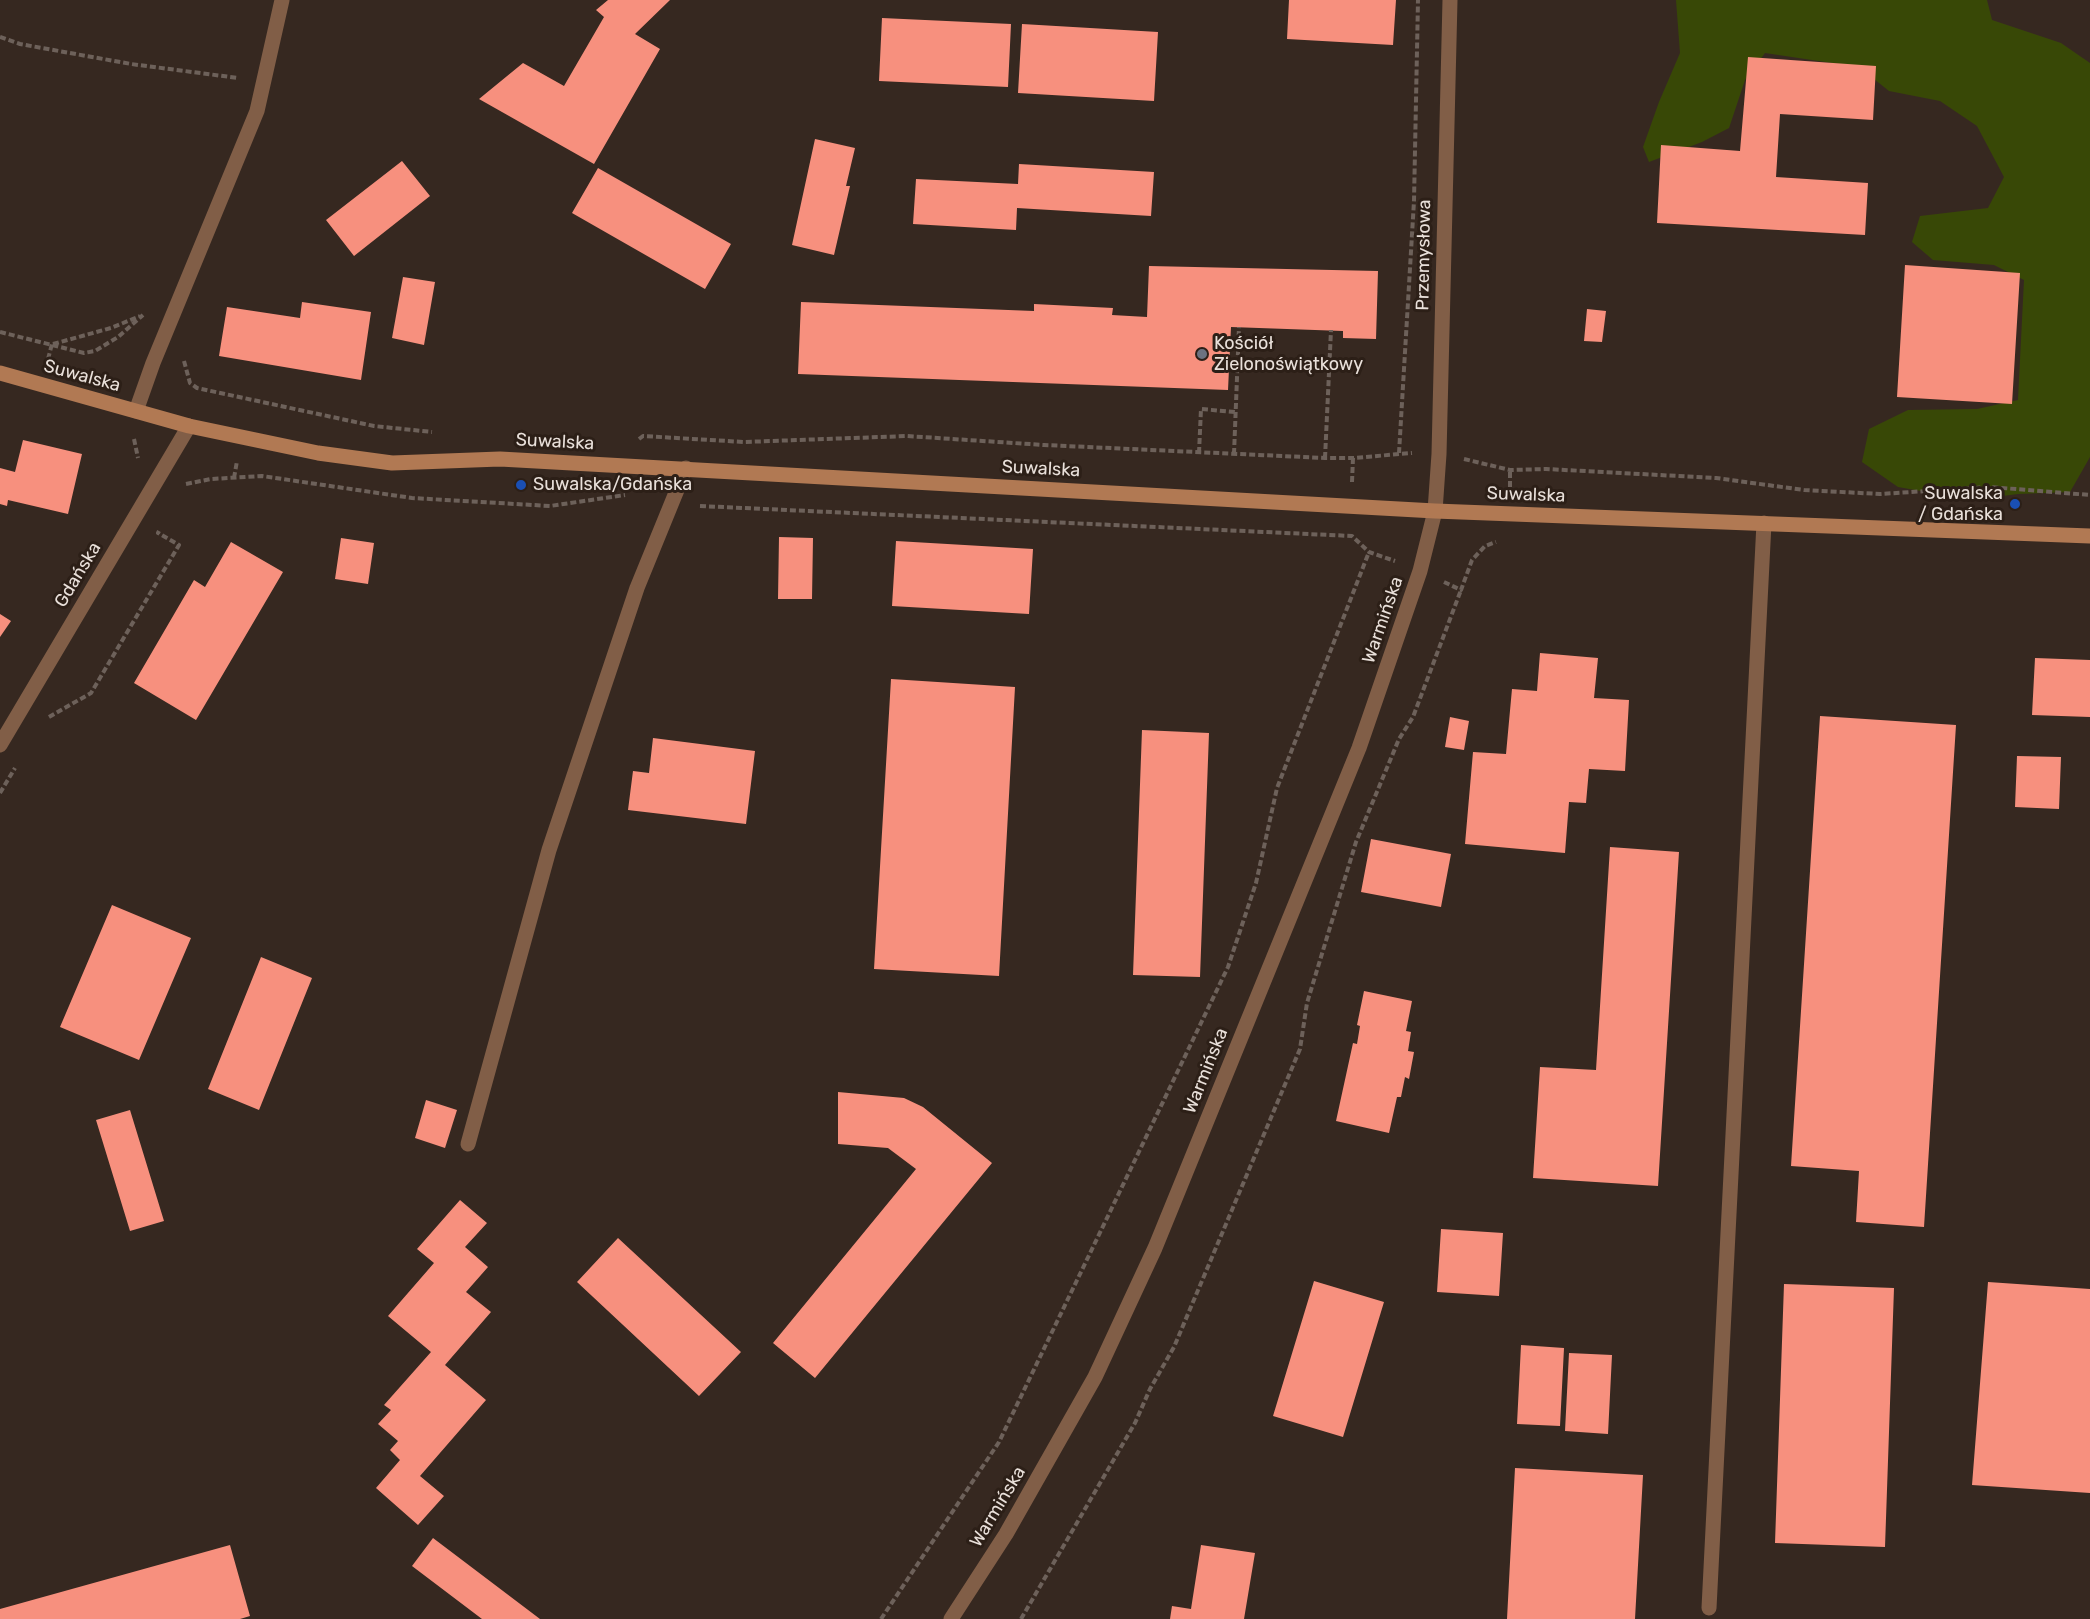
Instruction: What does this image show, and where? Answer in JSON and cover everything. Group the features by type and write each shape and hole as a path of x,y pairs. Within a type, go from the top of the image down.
{"street":[{"path":"136,411 153,363 257,111 282,0"},
{"name":"Przemysłowa","path":"1435,511 1439,454 1450,0"},
{"name":"Suwalska","path":"0,373 189,426 318,453 392,463 500,459 1435,511 2090,536"},
{"name":"Gdańska","path":"0,745 189,426"},
{"path":"468,1144 549,850 636,588 686,468"},
{"name":"Warmińska","path":"951,1619 1006,1534 1095,1377 1155,1248 1359,748 1420,571 1435,511"},
{"path":"1709,1608 1764,523"}],"path":[{"path":"1399,453 1414,201 1418,0"},
{"path":"0,37 20,44 131,64 264,82"},
{"path":"0,332 52,344 74,352 95,351 118,337 143,315 101,332 52,344"},
{"path":"1234,454 1239,327"},
{"path":"1325,458 1331,330"},
{"path":"184,356 190,383 197,388 374,426 433,432"},
{"path":"1228,381 1237,381"},
{"path":"1199,453 1201,409 1235,412"},
{"path":"632,444 643,436 744,442 907,436 1325,458 1353,458 1399,453 1439,454 1510,470 1546,469 1716,478 1804,490 1880,494 1990,487 2090,495"},
{"path":"178,486 211,479 262,476 412,498 550,506 631,494 671,504 1352,536 1369,552 1420,571 1461,590"},
{"path":"45,720 91,693 179,545 158,533 159,527"},
{"path":"1021,1619 1135,1423 1178,1336 1300,1049 1307,1003 1356,842 1399,739 1413,717 1472,560 1485,546 1506,538"},
{"path":"881,1619 999,1442 1228,967 1256,883 1276,788 1369,552"},
{"path":"0,793 17,766"}],"green space":[{"path":"1676,0 1987,0 1992,20 2061,43 2090,63 2090,457 2070,492 2018,494 1972,500 1898,487 1862,462 1869,429 1908,410 1977,409 2018,400 2024,280 1994,265 1933,260 1912,242 1920,216 1988,208 2004,177 1977,126 1940,101 1889,91 1859,67 1765,53 1745,80 1729,128 1702,142 1649,162 1643,147 1680,53"}],"building":[{"path":"608,0 670,0 635,34 660,49 594,164 479,99 523,63 564,86 604,17 596,10"},
{"path":"1289,0 1396,0 1393,45 1287,39"},
{"path":"882,18 1011,24 1008,87 879,81"},
{"path":"1022,24 1158,32 1154,101 1018,93"},
{"path":"1748,57 1876,66 1873,120 1780,114 1776,177 1868,183 1865,235 1657,223 1661,145 1740,151"},
{"path":"815,139 855,148 846,186 850,186 834,255 792,245"},
{"path":"402,161 430,196 354,256 326,220"},
{"path":"1019,164 1154,172 1151,216 1017,208 1016,230 913,224 916,179 1018,184"},
{"path":"598,168 731,244 705,289 572,213"},
{"path":"1905,265 2020,273 2012,404 1897,397"},
{"path":"1149,266 1378,271 1376,339 1343,338 1343,331 1231,327 1228,390 798,374 801,302 1034,311 1034,304 1113,308 1112,315 1147,317"},
{"path":"403,277 435,282 424,345 392,338"},
{"path":"302,302 371,312 361,380 219,356 227,307 300,318"},
{"path":"1587,309 1606,311 1602,342 1584,341"},
{"path":"23,440 82,454 68,514 8,500 7,506 0,504 0,468 15,472"},
{"path":"779,537 813,538 812,599 778,599"},
{"path":"341,538 374,543 368,584 335,579"},
{"path":"896,541 1033,549 1029,614 892,606"},
{"path":"231,542 283,572 196,720 134,683 194,580 205,587"},
{"path":"0,614 11,621 0,637"},
{"path":"1540,653 1598,658 1594,698 1629,700 1625,771 1589,769 1586,803 1569,802 1565,853 1465,844 1473,752 1506,754 1512,689 1537,691"},
{"path":"2035,658 2090,660 2090,717 2032,715"},
{"path":"891,679 1015,687 999,976 874,969"},
{"path":"1820,716 1956,725 1924,1227 1856,1222 1859,1171 1791,1166"},
{"path":"1450,717 1469,721 1464,750 1445,747"},
{"path":"1142,730 1209,733 1200,977 1133,975"},
{"path":"653,738 755,751 746,824 628,810 633,771 649,773"},
{"path":"2017,756 2061,757 2059,809 2015,807"},
{"path":"1371,839 1451,854 1441,907 1361,892"},
{"path":"1610,847 1679,852 1658,1186 1533,1178 1540,1067 1596,1070"},
{"path":"112,905 191,938 139,1060 60,1027"},
{"path":"261,957 312,978 259,1110 208,1089"},
{"path":"1364,991 1412,1001 1406,1031 1411,1032 1408,1051 1414,1052 1409,1079 1405,1077 1401,1097 1397,1097 1389,1133 1336,1121 1353,1043 1357,1044 1360,1026 1357,1025"},
{"path":"838,1092 904,1098 923,1107 992,1163 815,1378 773,1343 916,1169 888,1148 838,1144"},
{"path":"426,1100 457,1110 445,1148 415,1138"},
{"path":"130,1110 164,1221 130,1231 96,1120"},
{"path":"460,1200 487,1223 465,1247 488,1267 466,1292 491,1312 445,1365 486,1400 420,1476 444,1496 418,1525 376,1488 400,1460 390,1450 398,1441 378,1424 391,1410 384,1405 431,1352 388,1316 434,1263 417,1249"},
{"path":"1441,1229 1503,1233 1499,1296 1437,1292"},
{"path":"618,1238 741,1352 699,1396 577,1282"},
{"path":"1314,1281 1384,1302 1343,1437 1273,1416"},
{"path":"1988,1282 2090,1289 2090,1493 1972,1485"},
{"path":"1784,1284 1894,1288 1885,1547 1775,1543"},
{"path":"1521,1345 1564,1348 1560,1426 1517,1424"},
{"path":"1569,1353 1612,1355 1608,1434 1565,1431"},
{"path":"1515,1468 1643,1475 1635,1619 1507,1619"},
{"path":"433,1538 540,1619 482,1619 412,1566"},
{"path":"230,1545 250,1616 240,1619 0,1619 0,1609"},
{"path":"1201,1545 1255,1553 1244,1619 1170,1619 1172,1606 1191,1609"}],"place":[{"name":"Kościół Zielonoświątkowy","path":"1202,354"},
{"name":"Suwalska/Gdańska","path":"521,485"},
{"name":"Suwalska / Gdańska","path":"2015,504"}]}
